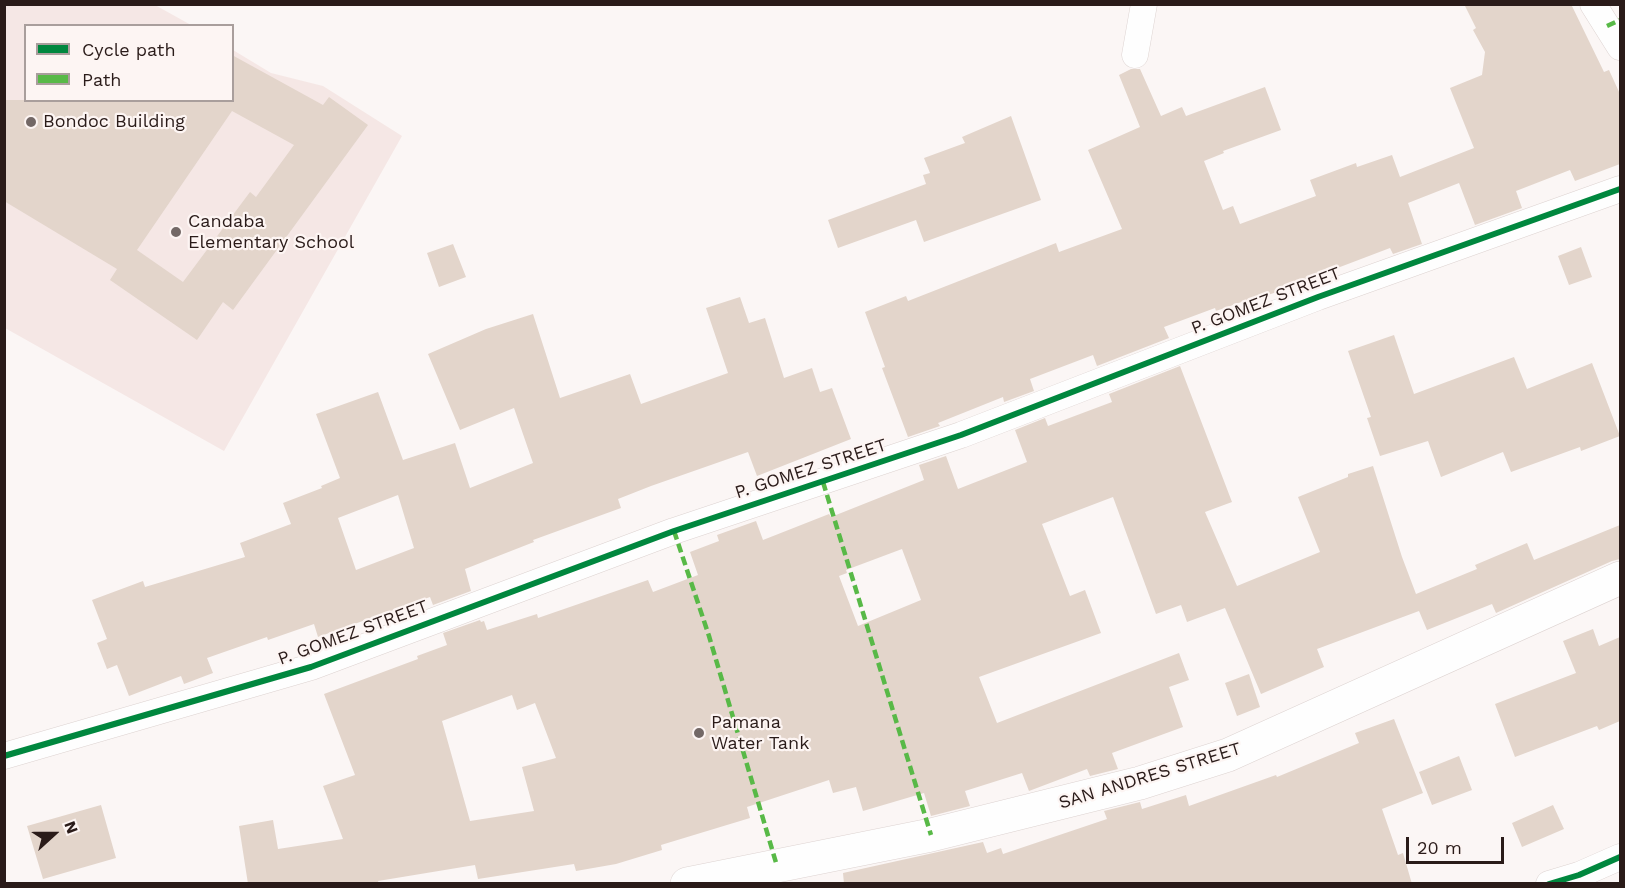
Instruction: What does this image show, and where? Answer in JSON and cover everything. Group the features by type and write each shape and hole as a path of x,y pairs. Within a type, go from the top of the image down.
{"main road":[{"name":"SAN ANDRES STREET","path":"687,884 778,875 1140,783 1228,755 1620,578"}],"street":[{"path":"1135,55 1144,4"},
{"path":"1593,4 1620,47"},
{"name":"P. GOMEZ STREET","path":"4,756 311,666 674,531 961,435 1318,297 1620,189"},
{"path":"1549,884 1581,879 1620,857"}],"shaded area":[{"name":"Candaba Elementary School","path":"5,5 155,5 189,24 24,24 24,102 234,102 234,51 271,73 323,86 402,136 224,451 5,328"}],"building":[{"path":"1464,4 1571,4 1604,72 1609,70 1620,94 1620,164 1575,181 1570,170 1516,191 1522,208 1475,225 1459,183 1408,203 1422,244 1393,254 1390,248 1319,275 1320,277 1216,311 1215,308 1164,327 1169,338 1097,366 1093,355 1030,379 1034,391 1004,402 1003,397 938,423 940,426 908,437 882,368 885,367 865,312 906,296 908,301 1056,243 1059,252 1122,229 1088,150 1140,127 1119,75 1131,69 1140,69 1161,116 1182,107 1186,116 1265,87 1281,130 1223,151 1224,153 1204,161 1223,210 1233,206 1240,224 1316,196 1310,180 1356,163 1357,167 1392,155 1400,177 1474,148 1450,88 1482,75 1485,52 1473,30 1476,28"},
{"path":"234,56 323,105 329,97 368,125 233,310 223,302 197,340 110,280 117,269 4,201 4,100 24,100 24,102 234,102","holes":["232,111 294,145 256,197 250,192 183,282 137,250"]},
{"path":"1011,116 1041,200 924,242 916,220 838,248 828,220 926,184 923,175 930,173 924,158 965,143 962,137"},
{"path":"453,244 466,277 439,287 427,253"},
{"path":"1581,247 1592,277 1569,285 1558,256"},
{"path":"740,297 749,323 765,318 784,378 812,368 820,392 832,388 851,439 757,476 748,452 651,486 618,499 621,508 533,540 534,542 465,569 471,591 433,605 430,597 318,637 314,624 268,640 267,637 207,658 213,673 184,684 181,676 129,696 117,665 107,669 97,643 107,639 92,600 143,581 145,587 245,557 240,543 291,524 283,503 322,488 321,486 340,478 316,414 378,392 403,460 455,443 470,488 533,463 514,408 460,430 428,354 486,329 533,314 560,398 630,374 641,404 728,373 706,308","holes":["398,495 414,548 356,570 338,518"]},
{"path":"1394,335 1414,394 1514,357 1527,389 1592,363 1620,436 1581,451 1580,447 1511,472 1503,452 1441,477 1428,441 1380,456 1367,418 1371,417 1348,351"},
{"path":"1180,366 1232,502 1205,512 1237,586 1320,552 1298,497 1348,477 1348,474 1373,466 1416,594 1477,569 1475,565 1527,543 1534,560 1620,525 1620,559 1496,613 1492,604 1427,630 1419,611 1317,649 1324,667 1261,694 1225,608 1187,622 1181,605 1156,614 1113,497 1042,524 1070,596 1085,590 1101,633 979,677 997,723 1179,653 1189,680 1169,687 1183,727 1112,753 1118,769 1090,776 1087,769 1029,791 1022,773 965,791 970,806 931,816 924,793 863,811 856,787 833,793 829,780 747,807 750,818 661,845 662,850 616,864 576,871 574,864 478,879 475,865 378,881 379,884 248,884 239,826 273,820 278,849 343,839 323,786 355,775 324,694 418,659 417,656 447,645 443,633 480,620 484,621 487,630 537,614 538,618 648,580 653,592 698,575 690,552 719,541 717,535 756,521 763,540 829,514 831,517 924,480 919,465 946,456 958,489 1027,462 1015,430 1045,418 1048,426 1112,402 1109,394","holes":["902,549 921,600 858,626 839,576 847,573 846,570","512,695 517,710 535,703 556,758 522,767 534,811 470,821 442,721"]},
{"path":"1593,629 1599,646 1620,637 1620,721 1599,730 1597,726 1515,757 1495,704 1576,673 1563,641"},
{"path":"1249,674 1260,707 1237,716 1225,683"},
{"path":"1394,719 1423,793 1382,809 1398,855 1403,853 1412,884 844,884 843,873 983,842 987,853 1001,848 1003,854 1107,819 1104,811 1140,802 1142,809 1186,795 1189,806 1276,775 1277,777 1359,743 1355,733"},
{"path":"1459,756 1472,790 1432,805 1419,772"},
{"path":"101,805 116,858 43,879 27,826"},
{"path":"1553,805 1564,829 1522,847 1512,823"}],"marked path":[{"path":"1607,26 1620,20"},
{"path":"823,482 931,835"},
{"path":"674,531 709,636 777,866"}],"cycle path":[{"path":"4,756 311,667 674,531 961,435 1318,297 1620,189"},
{"path":"1549,884 1579,875 1620,857"}],"place":[{"name":"Bondoc Building","path":"31,122"},
{"name":"Candaba Elementary School","path":"176,232"},
{"name":"Pamana Water Tank","path":"699,733"}]}
